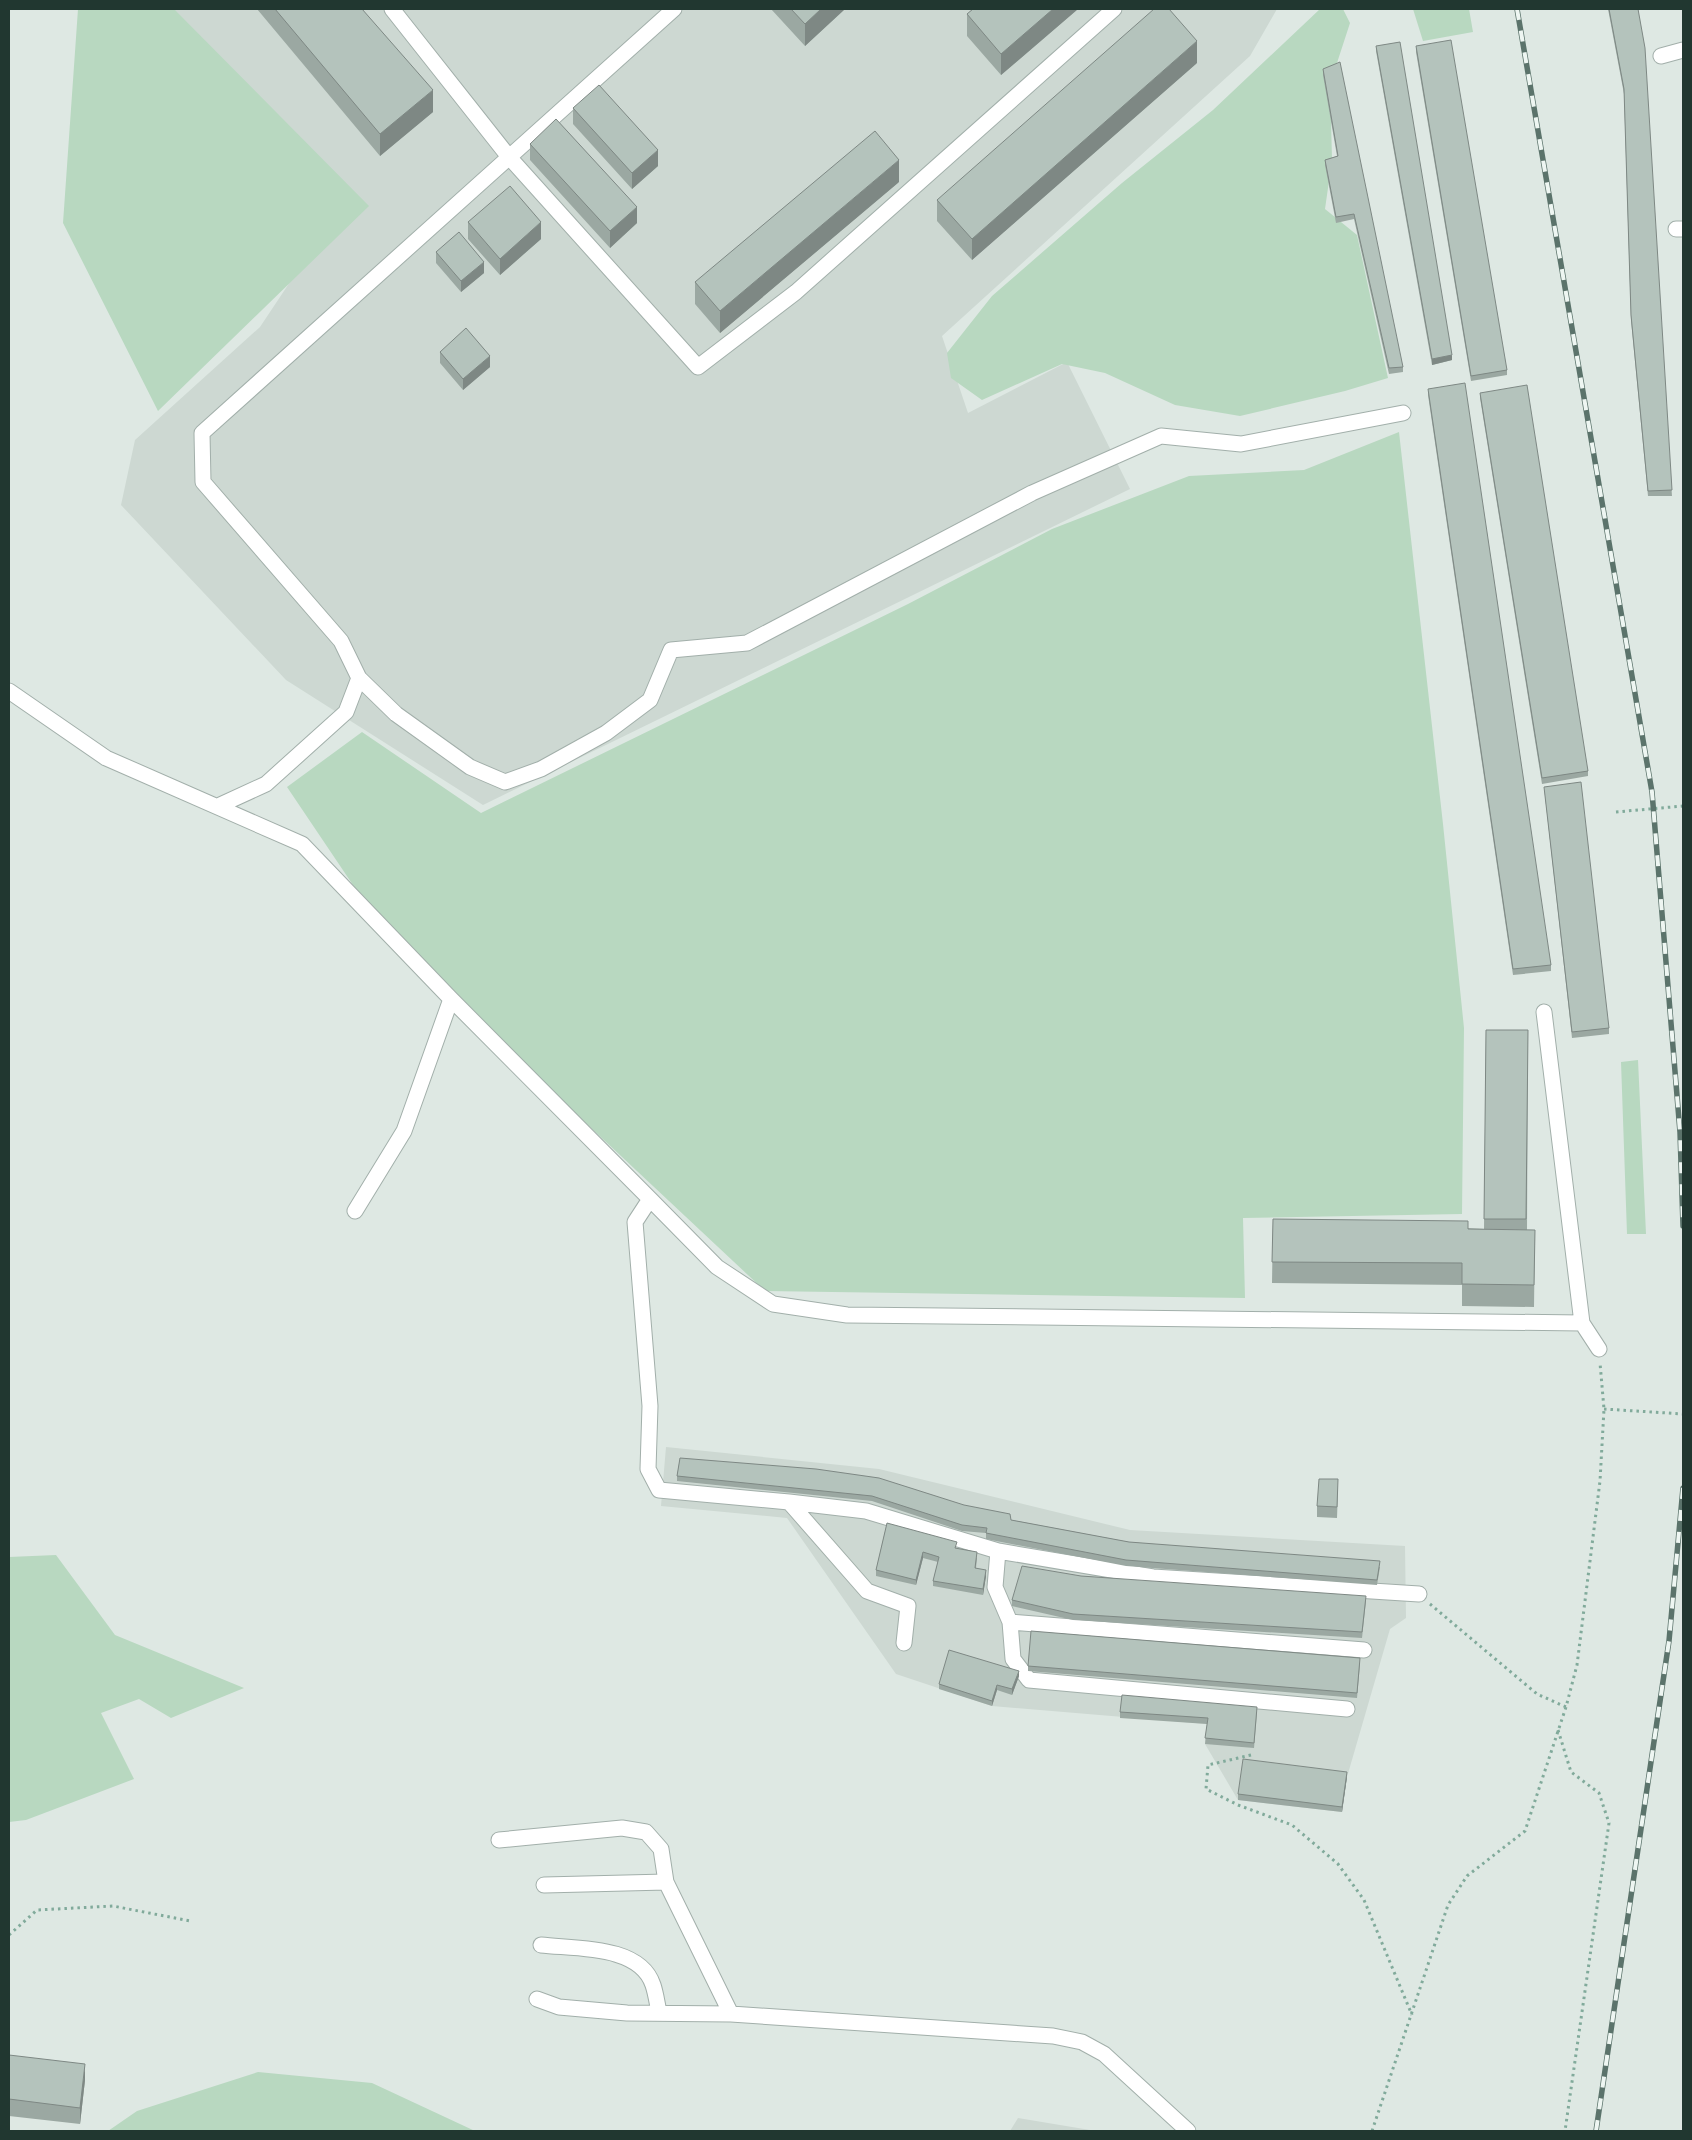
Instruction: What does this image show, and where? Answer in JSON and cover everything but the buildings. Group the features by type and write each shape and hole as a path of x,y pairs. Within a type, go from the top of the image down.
{"street":[{"path":"392,9 509,157 698,367 796,292 1114,9"},
{"path":"674,9 202,433 203,482 341,641 359,678 404,720 470,767 505,782 541,769 606,734 650,700 671,650 746,643 1032,493 1161,436 1241,444 1403,413"},
{"path":"1661,56 1683,50"},
{"path":"218,806 266,784 346,712 359,678"},
{"path":"9,692 106,758 302,844 451,999 717,1266 773,1304 846,1315 1582,1324"},
{"path":"355,1211 404,1131 451,999"},
{"path":"1544,1012 1582,1324 1599,1349"},
{"path":"650,1199 635,1222 650,1406 648,1469 659,1490 866,1511 998,1551 1153,1577 1419,1594"},
{"path":"789,1502 868,1591 908,1606 904,1643"},
{"path":"998,1551 995,1587 1010,1622 1013,1659 1029,1680 1347,1709"},
{"path":"1010,1622 1364,1650"},
{"path":"498,1840 622,1828 646,1832 661,1849 666,1882 731,2014"},
{"path":"544,1885 666,1882"},
{"path":"541,1945 618,1953 642,1967 653,1984 659,2012"},
{"path":"537,1999 559,2008 627,2013 731,2014 1053,2036 1082,2042 1104,2054 1188,2131"}],"path":[{"path":"1616,812 1683,806"},
{"path":"1372,2131 1448,1906 1467,1876 1525,1831 1566,1707 1577,1665 1600,1481 1604,1409 1599,1349"},
{"path":"1604,1409 1683,1414"},
{"path":"1419,1594 1537,1694 1566,1707"},
{"path":"1558,1730 1571,1772 1600,1793 1609,1823 1565,2131"},
{"path":"1251,1755 1208,1765 1206,1789 1238,1805 1292,1825 1338,1864 1364,1900 1412,2015"},
{"path":"9,1935 37,1910 113,1906 190,1921"}],"shaded area":[{"path":"165,9 1277,9 1250,56 942,336 968,413 1067,362 1130,489 483,805 286,680 121,505 135,440 260,327 350,192"},
{"path":"666,1447 879,1469 1130,1530 1405,1546 1406,1618 1390,1629 1347,1777 1342,1812 1238,1800 1205,1744 1207,1724 992,1706 896,1674 787,1518 661,1506"},
{"path":"1018,2118 1096,2131 1010,2131"}],"green space":[{"path":"78,9 174,9 369,206 158,411 63,223"},
{"path":"1320,9 1343,9 1350,23 1336,66 1331,119 1332,160 1325,209 1357,235 1388,378 1345,391 1240,416 1175,405 1105,373 1062,364 982,400 951,378 947,353 992,296 1122,183 1213,110"},
{"path":"1413,9 1469,9 1473,32 1423,41"},
{"path":"1399,432 1464,1028 1462,1214 1243,1218 1245,1298 765,1291 558,1097 357,891 287,787 362,732 481,813 908,604 1052,529 1189,476 1304,470"},
{"path":"1638,1060 1646,1234 1627,1234 1621,1062"},
{"path":"56,1555 115,1635 244,1688 171,1718 139,1699 101,1713 134,1779 26,1820 9,1822 9,1557"},
{"path":"258,2072 372,2083 475,2131 108,2131 137,2111"}],"railway":[{"path":"1517,9 1652,792 1680,1132 1683,1226"},
{"path":"1596,2131 1669,1641 1683,1488"}]}
